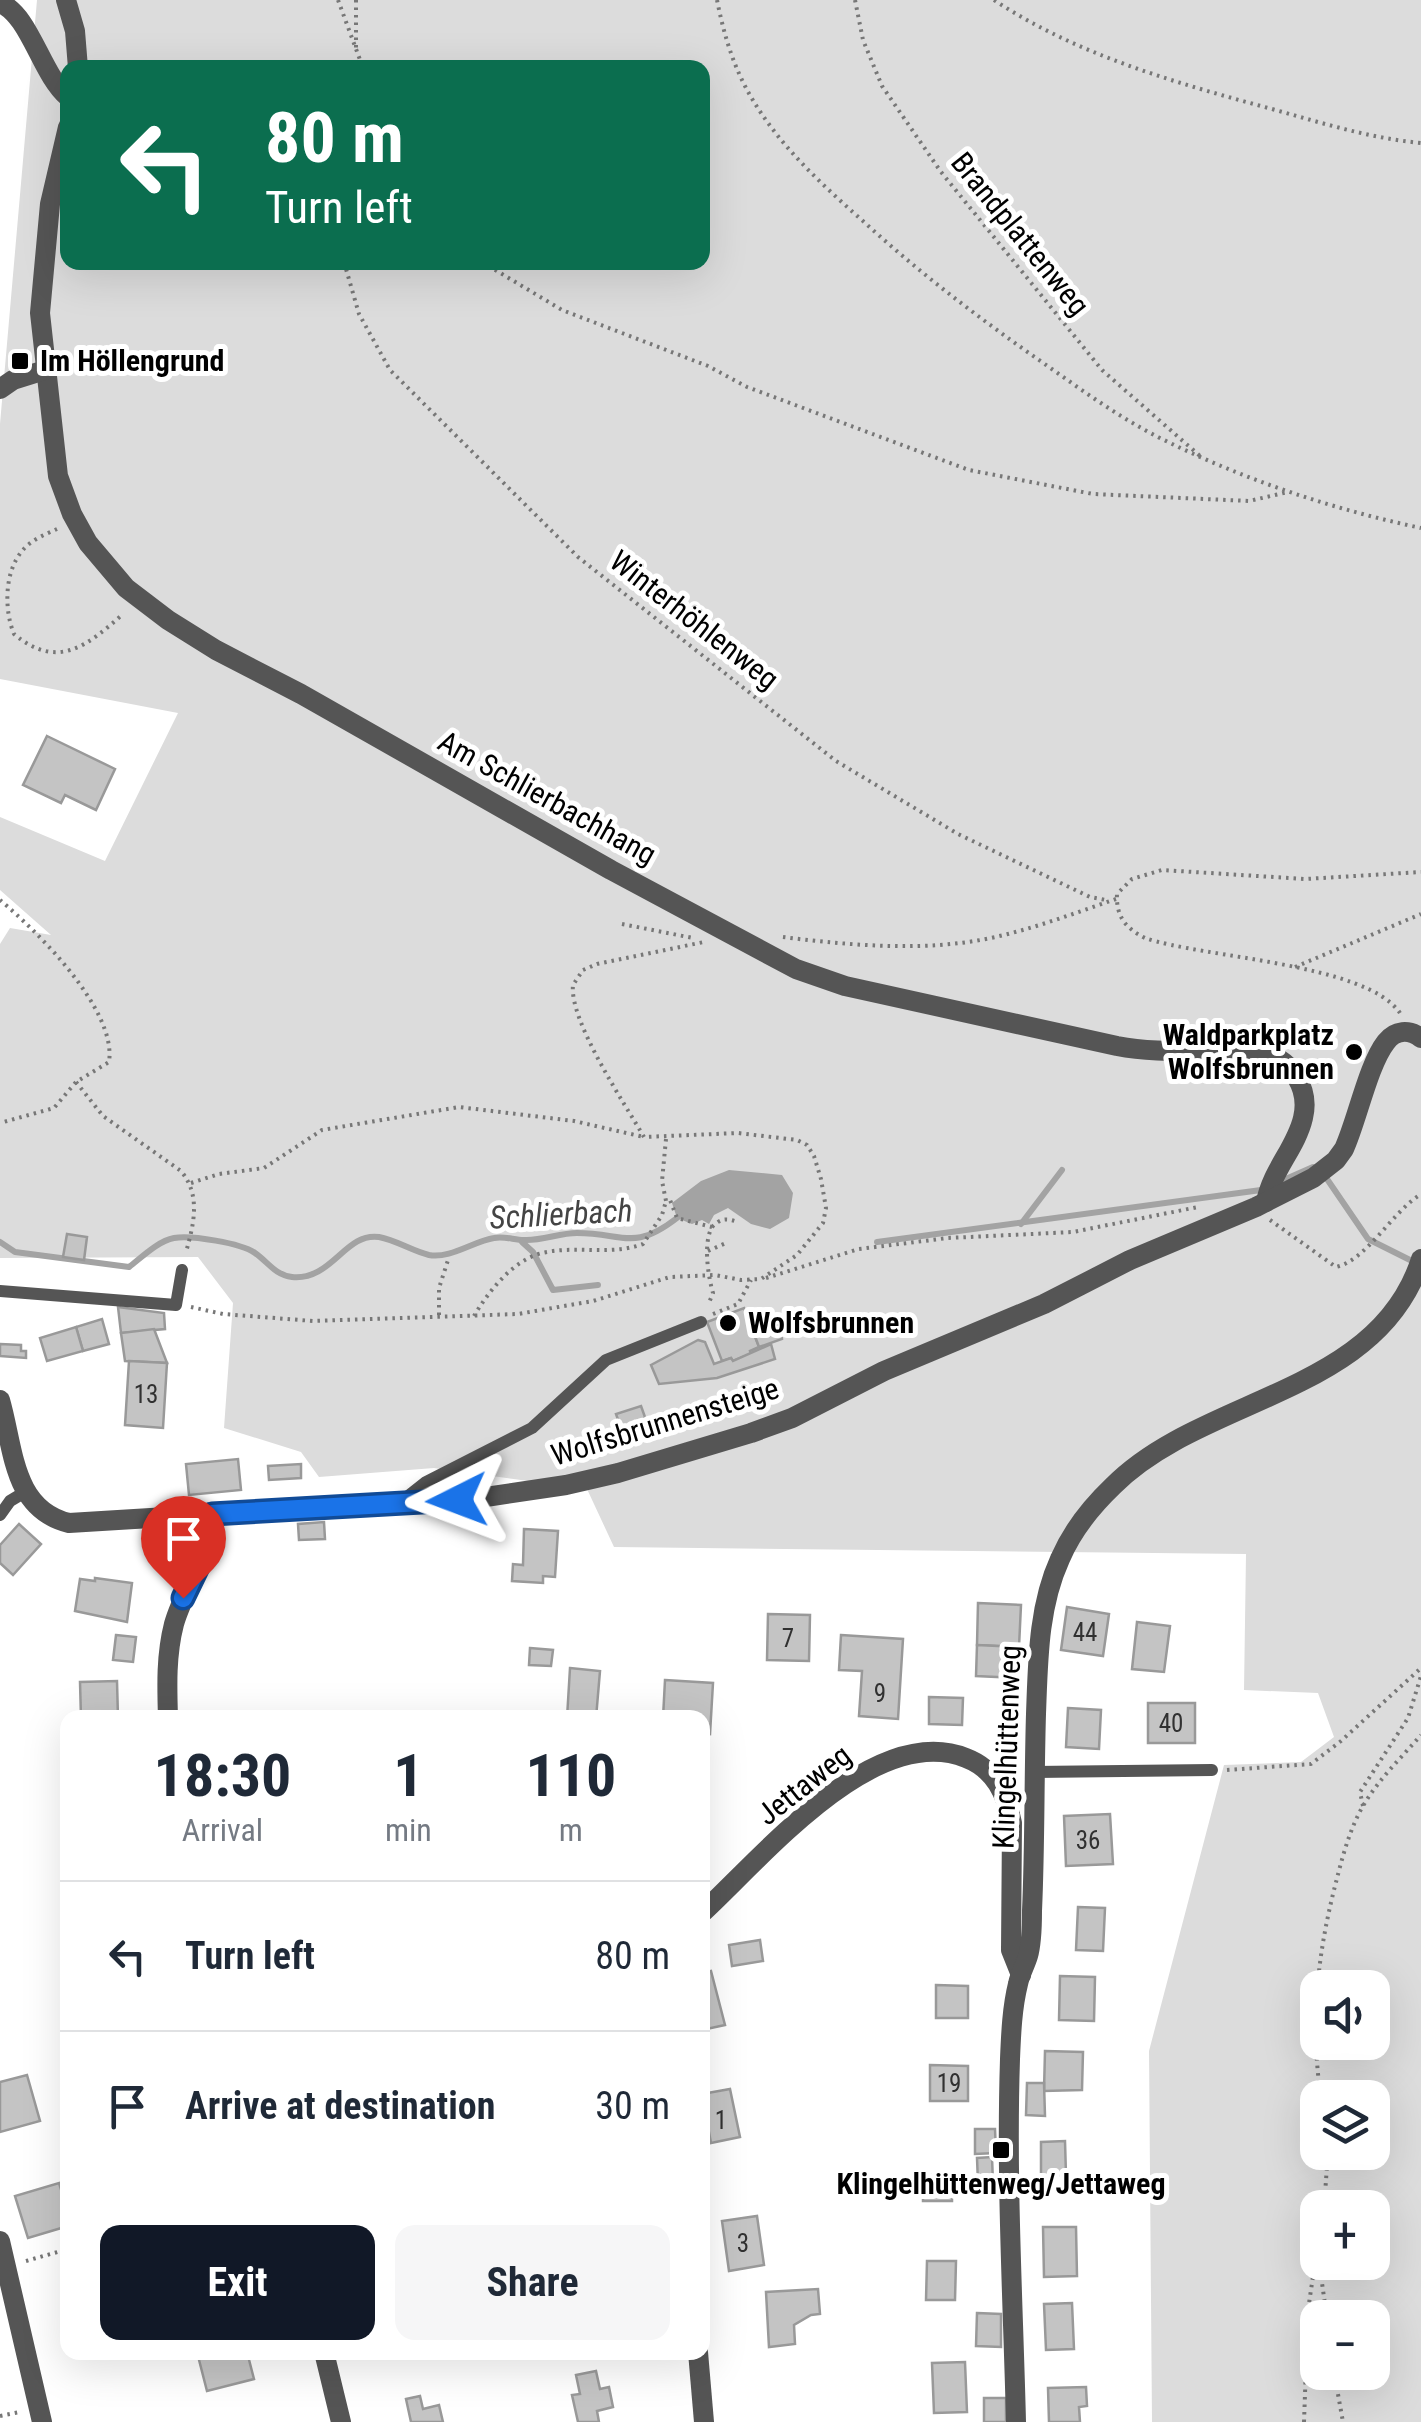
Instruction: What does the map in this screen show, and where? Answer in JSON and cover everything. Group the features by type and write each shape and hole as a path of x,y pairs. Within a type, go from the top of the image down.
{"street":[{"path":"66,0 75,31 77,60"},
{"path":"0,4 14,12 60,89"},
{"name":"Am Schlierbachhang","path":"60,161 50,204 40,326 58,476 74,520 110,573 138,598 216,650 796,969 845,986 1132,1049 1252,1050 1271,1055 1293,1072 1302,1087 1305,1105 1299,1132 1261,1204"},
{"path":"0,389 12,380 46,370"},
{"path":"1261,1204 1313,1178 1336,1160 1350,1136 1380,1051 1388,1040 1412,1035"},
{"name":"Wolfsbrunnensteige","path":"25,1492 41,1512 69,1523 479,1498 566,1485 766,1428 884,1371 1044,1304 1182,1236 1261,1204"},
{"name":"Klingelhüttenweg","path":"1016,2422 1010,2079 1014,2007 1028,1954 1032,1912 1037,1674 1046,1604 1060,1559 1088,1513 1124,1475 1150,1455 1303,1380 1353,1349 1402,1302 1421,1259"},
{"path":"0,1400 25,1492"},
{"path":"168,1710 167,1658 174,1622 210,1542 212,1514"},
{"name":"Jettaweg","path":"710,1906 790,1830 854,1779 886,1761 914,1753 958,1755 973,1760 997,1781 1009,1808 1011,1950 1020,1975"},
{"path":"3,2251 42,2422"},
{"path":"326,2360 341,2422"},
{"path":"699,2360 704,2422"}],"lane":[{"path":"0,1291 176,1305 182,1270"},
{"path":"400,1502 426,1482 532,1428 614,1355 702,1320"},
{"path":"0,1516 10,1501 25,1492"},
{"path":"1034,1772 1212,1770"}],"path":[{"path":"338,0 359,60"},
{"path":"356,0 356,60"},
{"path":"717,0 728,47 745,87 812,176 916,269 1000,334 1106,406 1203,459 1288,492 1421,528"},
{"name":"Brandplattenweg","path":"855,0 862,40 882,86 940,172 1102,370 1203,459"},
{"path":"994,0 1052,32 1161,78 1356,134 1421,143"},
{"name":"Winterhöhlenweg","path":"346,270 359,314 390,370 578,557 836,761 921,814 1002,856 1090,898 1116,899"},
{"path":"495,270 562,310 708,366 780,400 969,470 1094,494 1249,501 1288,492"},
{"path":"74,520 39,538 20,554 8,595 14,634 32,646 63,654 102,634 138,598"},
{"path":"737,939 770,935 841,944 960,944 1038,925 1116,899 1126,882 1162,870 1306,879 1421,872"},
{"path":"1116,899 1124,924 1145,938 1295,967 1360,986 1386,998 1400,1012 1412,1035"},
{"path":"0,900 46,944 86,996 108,1032 109,1062 76,1082 54,1108 0,1123"},
{"path":"1295,967 1421,914"},
{"path":"622,924 707,941 597,964 583,970 574,985 574,1002 597,1055 644,1138"},
{"path":"76,1082 103,1116 181,1171 190,1182 194,1204 190,1240"},
{"path":"190,1182 264,1168 322,1130 459,1106 574,1121 644,1138 738,1134 797,1140 807,1145 821,1179 826,1208 824,1224 797,1254 761,1278"},
{"path":"666,1139 662,1181 677,1218 712,1228"},
{"path":"1261,1204 1336,1267 1354,1260 1384,1226 1421,1194"},
{"path":"474,1316 500,1282 540,1253 624,1250 646,1240 668,1200"},
{"path":"176,1305 223,1314 313,1321 474,1316 577,1305 661,1279 707,1275 751,1280 784,1275 859,1249 948,1238 1073,1232 1203,1207"},
{"path":"714,1292 707,1275 706,1239 719,1220 738,1222"},
{"path":"708,1251 726,1242"},
{"path":"439,1317 439,1288 449,1257"},
{"path":"702,1320 738,1304 751,1280"},
{"path":"1212,1770 1311,1764 1342,1742 1421,1668"},
{"path":"1363,1806 1360,1792 1408,1718 1421,1676"},
{"path":"1320,2080 1314,2024 1318,1967 1341,1863 1363,1806 1421,1735"},
{"path":"3,2251 60,2249"},
{"path":"1304,2422 1308,2310 1313,2280"},
{"path":"1337,2390 1342,2422"},
{"path":"0,2416 20,2412 23,2422"}],"shaded area":[{"path":"37,0 1421,0 1421,2422 1152,2422 1149,2051 1224,1765 1301,1762 1334,1737 1318,1693 1244,1690 1246,1554 614,1547 587,1489 434,1468 319,1477 301,1452 224,1428 233,1303 198,1257 0,1258 0,944 10,928 51,935 0,890 0,817 105,861 178,713 0,679 0,424"},
{"name":"Wolfsbrunnen","path":"729,1170 782,1175 793,1193 789,1218 770,1229 751,1224 728,1208 714,1215 709,1224 702,1220 692,1224 677,1218 672,1203 701,1181"}],"building":[{"path":"47,736 115,769 96,810 65,795 61,803 23,785"},
{"path":"67,1234 87,1237 84,1260 63,1257"},
{"path":"118,1307 164,1313 165,1329 121,1333"},
{"path":"744,1308 759,1347 733,1361 722,1361 707,1322"},
{"path":"102,1319 109,1344 83,1351 76,1327"},
{"path":"779,1319 782,1339 759,1347 752,1328"},
{"path":"76,1327 83,1351 47,1361 40,1338"},
{"path":"154,1329 167,1363 125,1361 121,1333"},
{"path":"698,1340 705,1342 714,1364 731,1358 733,1361 771,1344 775,1359 717,1378 659,1384 651,1365"},
{"path":"0,1344 21,1345 26,1358 0,1356"},
{"path":"129,1361 167,1363 163,1428 125,1425"},
{"path":"641,1406 646,1420 642,1428 623,1434 616,1414"},
{"path":"238,1459 241,1490 189,1495 186,1464"},
{"path":"301,1464 301,1478 269,1480 268,1466"},
{"path":"324,1522 325,1539 299,1540 298,1524"},
{"path":"19,1524 41,1544 13,1575 0,1563 0,1545"},
{"path":"524,1529 558,1531 555,1577 543,1576 543,1583 512,1581 513,1564 523,1565"},
{"path":"80,1579 132,1583 127,1622 75,1611"},
{"path":"978,1603 1021,1605 1019,1647 977,1645"},
{"path":"1067,1607 1109,1614 1103,1656 1061,1650"},
{"path":"768,1614 810,1615 809,1661 767,1660"},
{"path":"1137,1622 1170,1626 1164,1672 1132,1669"},
{"path":"116,1635 136,1637 133,1662 113,1660"},
{"path":"841,1635 903,1639 898,1719 859,1716 862,1671 839,1670"},
{"path":"977,1645 1019,1647 1018,1678 976,1676"},
{"path":"530,1648 553,1650 551,1666 529,1665"},
{"path":"570,1668 600,1671 597,1710 567,1710"},
{"path":"665,1680 713,1683 710,1734 710,1710 663,1710"},
{"path":"117,1681 118,1710 81,1710 80,1682"},
{"path":"929,1697 963,1698 962,1725 929,1724"},
{"path":"1148,1703 1195,1703 1195,1743 1148,1743"},
{"path":"1068,1708 1101,1710 1099,1749 1066,1747"},
{"path":"1110,1814 1113,1864 1066,1866 1064,1816"},
{"path":"1078,1907 1105,1908 1103,1951 1076,1950"},
{"path":"760,1940 763,1961 732,1966 729,1945"},
{"path":"710,1971 725,2025 710,2028"},
{"path":"1060,1976 1095,1977 1094,2021 1059,2020"},
{"path":"936,1985 968,1986 968,2018 936,2018"},
{"path":"1045,2051 1083,2052 1082,2090 1044,2091"},
{"path":"930,2065 968,2066 968,2101 930,2101"},
{"path":"27,2075 40,2121 0,2132 0,2082"},
{"path":"1027,2083 1044,2083 1045,2116 1026,2115"},
{"path":"730,2089 740,2137 711,2143 710,2093"},
{"path":"975,2129 995,2129 996,2153 975,2154"},
{"path":"1065,2141 1066,2175 1041,2176 1041,2142"},
{"path":"992,2157 993,2183 978,2183 977,2158"},
{"path":"923,2175 952,2175 952,2201 923,2201"},
{"path":"59,2183 60,2228 28,2238 15,2196"},
{"path":"757,2216 764,2265 729,2271 722,2221"},
{"path":"1043,2227 1076,2227 1077,2276 1044,2277"},
{"path":"927,2261 956,2261 955,2300 926,2300"},
{"path":"818,2289 820,2314 794,2325 795,2344 769,2347 766,2292"},
{"path":"1072,2303 1074,2349 1046,2350 1044,2304"},
{"path":"977,2313 1001,2314 1001,2347 976,2346"},
{"path":"199,2360 249,2360 254,2379 207,2391"},
{"path":"965,2362 967,2412 934,2413 932,2363"},
{"path":"596,2371 600,2389 609,2387 613,2407 597,2411 599,2422 578,2422 572,2395 580,2394 576,2375"},
{"path":"1086,2387 1087,2406 1079,2407 1080,2422 1049,2422 1048,2388"},
{"path":"420,2396 423,2409 439,2405 443,2422 411,2422 406,2399"},
{"path":"984,2398 1006,2398 1006,2422 984,2422"}],"waterway":[{"path":"1279,1182 1313,1167"},
{"path":"1021,1224 1062,1170"},
{"path":"1327,1179 1368,1239 1414,1262"},
{"path":"877,1242 1261,1190"},
{"name":"Schlierbach","path":"0,1242 15,1252 129,1267 168,1240 203,1239 248,1249 276,1271 292,1277 318,1272 367,1237 385,1238 437,1256 498,1238 531,1240 577,1233 638,1238 677,1218"},
{"path":"522,1242 533,1252 553,1290 598,1285"}],"place":[{"name":"Im Höllengrund","path":"20,361"},
{"name":"Waldparkplatz Wolfsbrunnen","path":"1354,1052"},
{"name":"Wolfsbrunnen","path":"728,1323"},
{"name":"Klingelhüttenweg/Jettaweg","path":"1001,2150"}],"route":[{"path":"183,1598 207,1551 212,1514 457,1500"}]}
